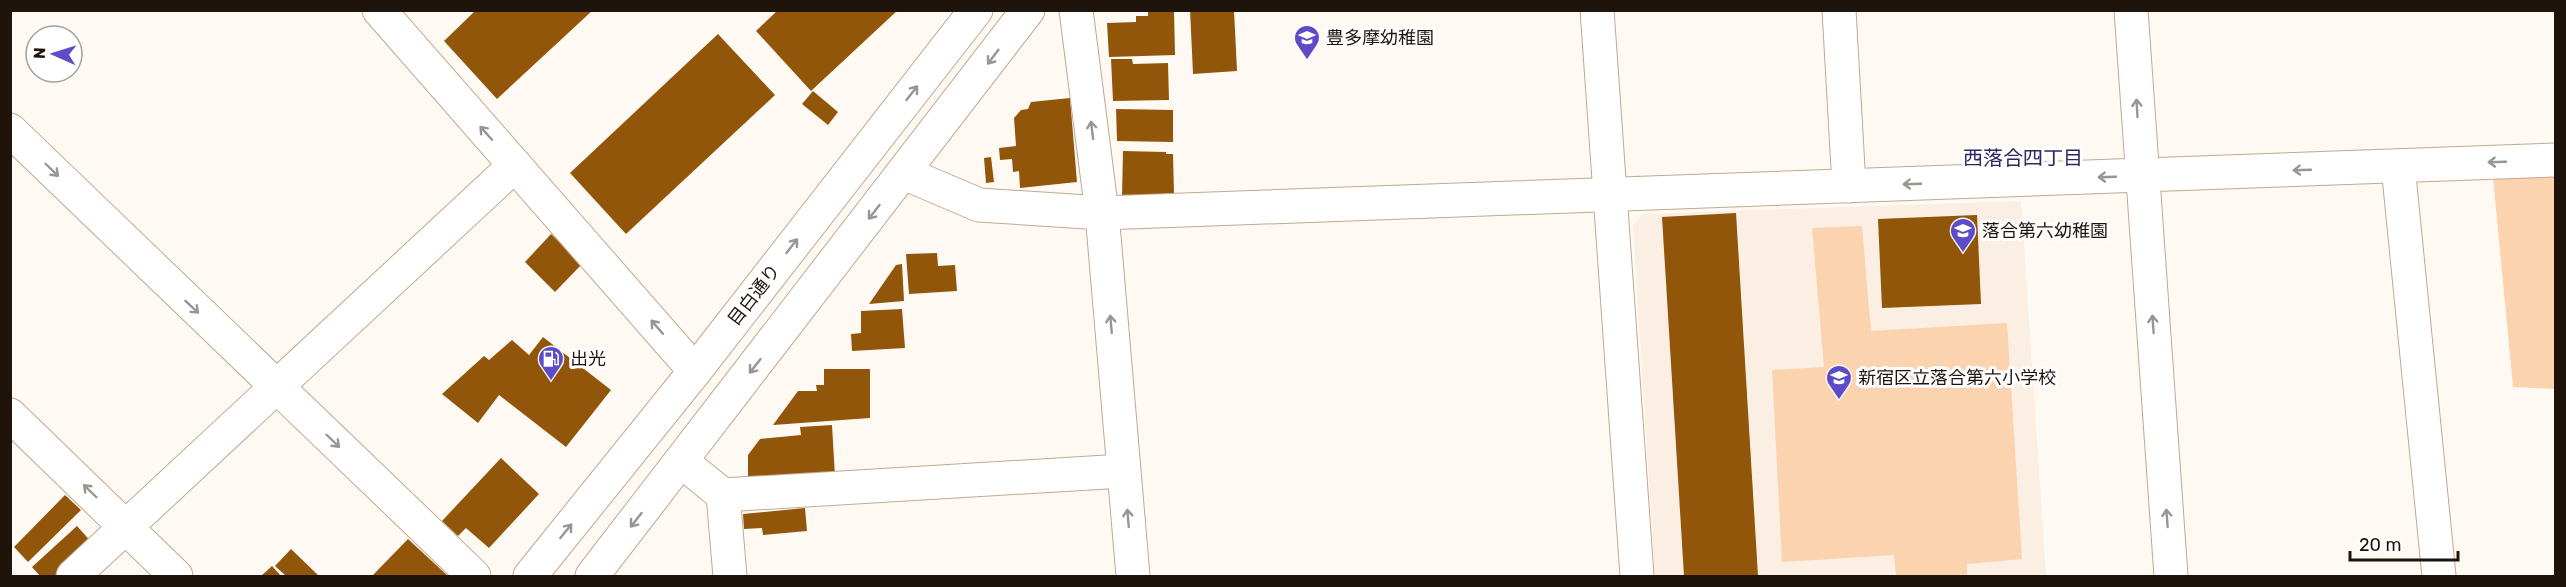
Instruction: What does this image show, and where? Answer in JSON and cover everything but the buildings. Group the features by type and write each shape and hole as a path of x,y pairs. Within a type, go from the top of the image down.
{"street":[{"path":"379,10 695,370"},
{"name":"目白通り","path":"530,576 695,370 976,10"},
{"path":"592,576 1028,10"},
{"path":"1598,10 1637,576"},
{"path":"1839,10 1849,186"},
{"path":"2132,10 2171,576"},
{"path":"1084,14 1133,576"},
{"path":"10,130 474,576"},
{"path":"904,173 979,205 1102,213 2556,160"},
{"path":"73,576 515,165"},
{"path":"2398,166 2439,576"},
{"path":"10,415 176,576"},
{"path":"681,461 723,495 1123,471"},
{"path":"723,495 730,576"}],"shaded area":[{"path":"2555,174 2555,398 2554,389 2513,387 2493,178"},
{"name":"新宿区立落合第六小学校","path":"2021,201 2046,576 1655,576 1633,225 1643,214"},
{"path":"1862,226 1871,331 2007,323 2022,559 1967,564 1967,576 1896,576 1894,555 1782,562 1772,370 1824,367 1812,228"}],"place":[{"name":"豊多摩幼稚園","path":"1307,61"},
{"name":"落合第六幼稚園","path":"1963,254"},
{"name":"出光","path":"551,382"},
{"name":"新宿区立落合第六小学校","path":"1839,401"}],"district":[{"name":"西落合四丁目","path":"2023,158"}]}
